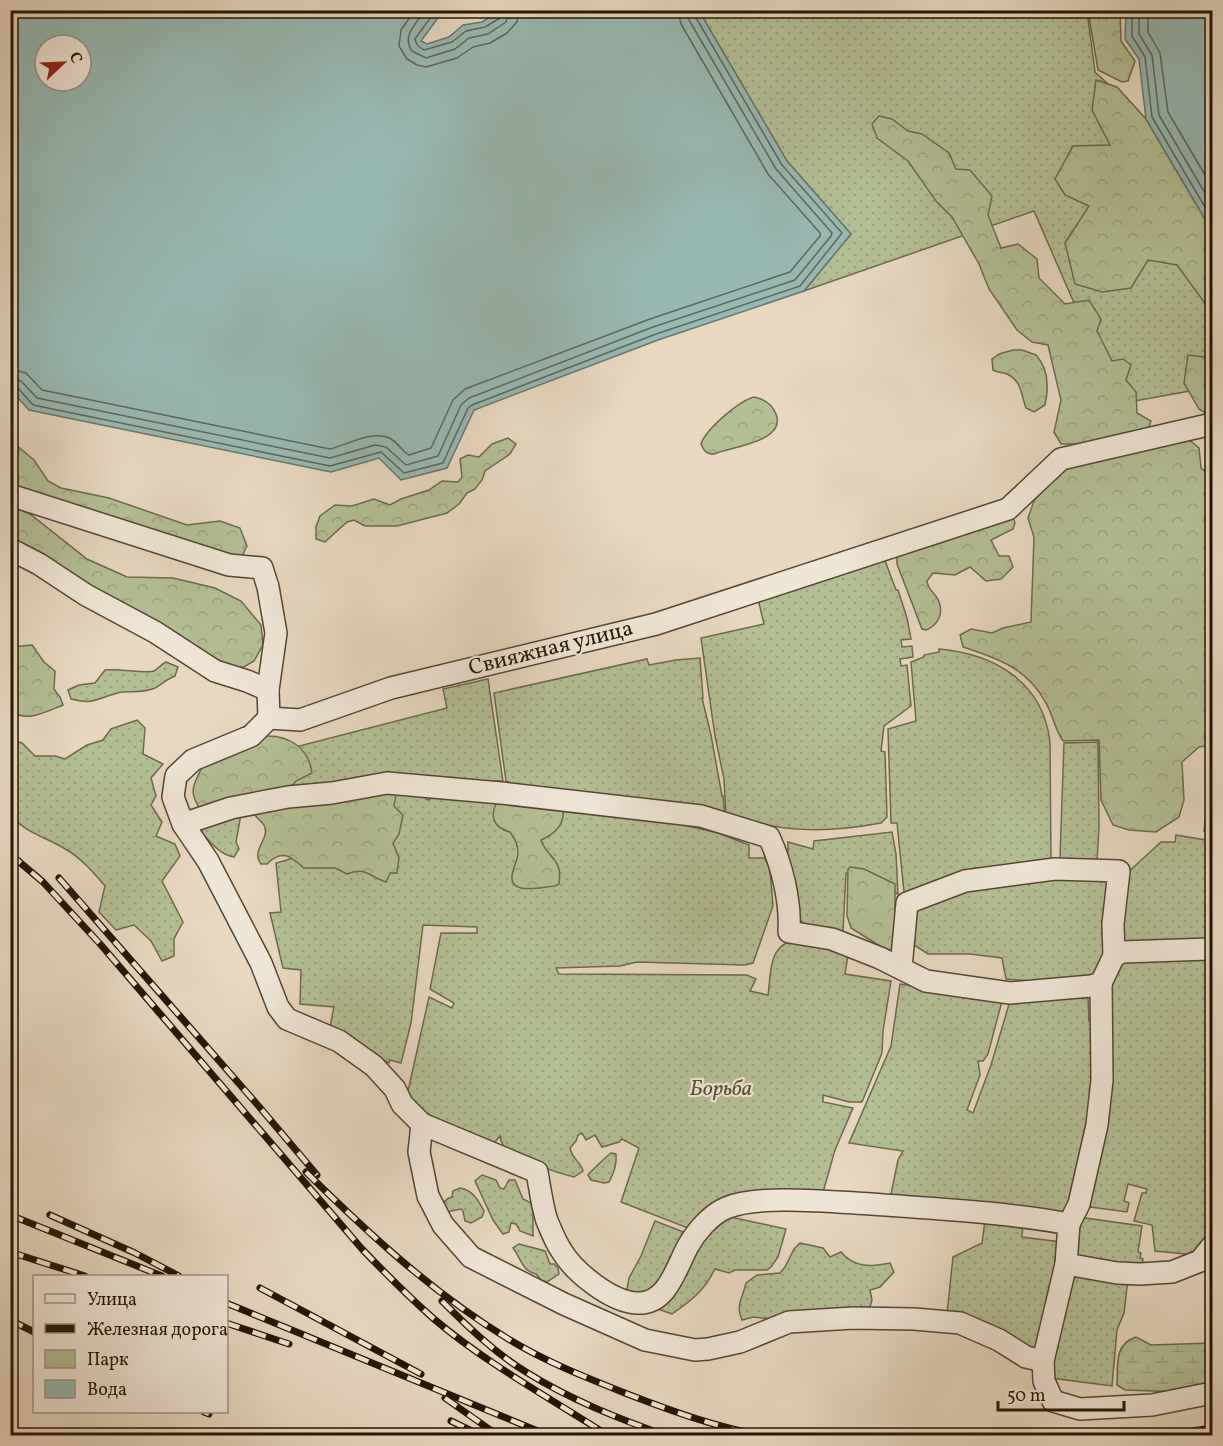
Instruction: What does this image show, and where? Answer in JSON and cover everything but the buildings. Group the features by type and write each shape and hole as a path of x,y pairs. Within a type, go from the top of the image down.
{"street":[{"name":"Свияжная улица","path":"269,718 300,720 391,688 656,624 1008,509 1061,459 1212,424"},
{"path":"10,495 229,565 262,568 268,587 276,633 268,690 269,718 250,736 193,760 176,776 173,797 183,824 208,861 261,963 278,1006 287,1019 339,1041 374,1066 395,1089 402,1104 422,1124 537,1172 546,1219 561,1251 599,1288 618,1299 634,1303 651,1301 660,1296 697,1233 716,1214 738,1204 817,1201 1004,1213 1070,1224"},
{"path":"10,549 39,564 86,596 155,632 215,671 268,690"},
{"path":"183,824 231,808 265,801 332,793 387,783 501,793 701,816 769,837 776,851 782,875 790,918 789,932 832,939 926,981 1010,993 1091,986 1101,982"},
{"path":"901,968 907,903 965,881 1055,869 1119,871 1113,924 1114,956 1101,982 1102,1080 1097,1125 1079,1204 1070,1224 1066,1264 1042,1361 1044,1381 1053,1401 1080,1409 1152,1406 1212,1393"},
{"path":"1114,956 1128,950 1209,949 1212,947"},
{"path":"422,1124 419,1152 428,1196 443,1225 471,1257 564,1305 645,1341 694,1350 708,1349 740,1342 789,1322 853,1318 914,1319 960,1323 999,1340 1026,1357 1042,1361"},
{"path":"1066,1264 1117,1273 1172,1272 1200,1261 1212,1246"}],"green space":[{"path":"699,11 1087,11 1095,72 1146,119 1212,231 1212,387 1118,404 1034,211 804,291 851,234 787,161"},
{"path":"1088,11 1120,11 1121,41 1135,61 1128,81 1122,82 1098,70"},
{"path":"1096,80 1117,87 1146,119 1212,231 1212,313 1177,265 1148,260 1131,288 1102,292 1075,284 1065,243 1089,206 1065,195 1055,179 1073,146 1110,145 1092,110"},
{"path":"879,116 892,119 908,131 922,134 949,153 956,169 970,170 992,196 988,215 1001,248 1018,244 1037,259 1039,278 1065,304 1089,300 1101,319 1097,331 1112,361 1123,359 1131,365 1126,380 1136,392 1137,413 1151,421 1146,434 1089,444 1061,444 1054,432 1061,400 1048,345 1032,342 1017,330 989,289 979,264 952,217 936,201 908,161 877,138 872,124"},
{"path":"1022,350 1036,355 1046,372 1045,405 1034,412 1026,408 1016,380 1007,374 993,370 992,359 999,354"},
{"path":"1188,355 1212,358 1212,417 1199,409 1184,383"},
{"path":"754,397 761,399 774,410 777,423 773,431 744,446 714,454 706,452 701,444 709,431 732,410"},
{"path":"508,438 516,444 510,454 485,471 475,489 467,493 459,504 447,513 397,526 365,526 354,520 347,522 325,542 316,539 316,527 320,516 335,505 352,506 374,499 390,505 429,490 442,481 458,482 462,477 460,459 468,455 479,457 492,444"},
{"path":"1187,438 1199,448 1201,468 1212,476 1212,745 1199,747 1182,762 1184,800 1179,817 1156,832 1129,830 1113,825 1101,800 1099,740 1063,741 1046,703 1030,681 999,660 963,647 960,635 971,629 992,633 1003,628 1031,622 1034,537 1028,518 1034,501 1068,464"},
{"path":"10,440 34,460 48,481 61,488 109,498 187,525 220,521 240,528 247,546 242,556 229,557 11,487"},
{"path":"10,505 30,514 87,559 127,577 173,578 215,588 241,601 261,625 263,645 254,661 244,667 234,667 210,656 11,541"},
{"path":"1013,517 1015,523 1013,529 991,540 999,556 1009,556 1013,567 1001,579 986,581 970,567 955,575 933,573 927,581 939,602 941,611 933,626 926,630 922,629 897,564 897,557 902,548"},
{"path":"884,558 907,618 911,639 901,640 902,647 912,646 913,657 900,659 901,666 907,665 911,706 884,726 881,751 885,752 887,817 881,823 822,830 785,828 726,817 724,779 715,736 701,638 764,624 758,599"},
{"path":"32,645 44,662 55,671 54,689 63,705 37,715 24,716 11,712 10,647"},
{"path":"939,649 979,657 997,665 1013,675 1038,703 1046,721 1050,742 1051,861 917,893 904,892 897,823 891,823 888,729 916,721 911,662 924,655 939,652"},
{"path":"700,658 702,698 725,815 522,787 506,781 494,693 647,659 649,665"},
{"path":"166,662 178,667 175,676 151,690 122,692 92,701 71,699 68,690 79,685 95,683 105,670 150,672"},
{"path":"488,679 503,781 458,781 285,792 276,752 447,708 443,689"},
{"path":"137,720 145,728 143,754 163,764 151,778 156,796 151,805 162,822 156,836 175,844 180,856 162,881 183,922 174,939 174,956 162,961 151,941 134,925 116,930 99,912 105,886 88,866 60,846 30,831 11,816 11,740 22,743 35,756 55,756 65,759 87,745 103,740 111,729"},
{"path":"265,736 282,738 296,745 307,757 312,773 296,781 289,789 201,810 193,790 205,760"},
{"path":"1098,742 1097,863 1066,862 1060,858 1064,743"},
{"path":"1212,763 1212,833 1204,831"},
{"path":"364,791 396,794 394,806 403,815 399,834 393,843 399,858 397,873 390,873 386,882 358,871 347,874 335,868 304,868 286,856 272,859 267,864 261,864 258,854 265,830 264,825 253,813"},
{"name":"Борьба","path":"372,792 417,792 428,800 435,796 666,821 718,833 749,845 749,858 769,858 773,906 753,963 745,965 637,962 620,966 556,968 559,974 747,975 756,979 750,991 768,995 774,957 782,946 789,942 849,949 845,974 891,981 882,1053 862,1102 849,1102 823,1095 823,1102 853,1108 835,1150 822,1196 760,1195 693,1230 621,1202 639,1148 622,1139 602,1147 595,1135 586,1140 582,1133 578,1135 570,1148 583,1171 574,1177 519,1157 504,1146 500,1136 495,1142 434,1120 406,1100 429,997 452,1008 454,1003 430,989 441,933 477,933 477,927 423,925 411,1023 401,1063 390,1060 389,1063 329,1032 334,1007 300,1004 301,970 283,968 270,913 281,912 276,863 311,853"},
{"path":"497,802 563,810 560,825 541,840 557,863 560,875 559,884 534,889 516,886 512,873 518,854 517,847 510,832 500,828 494,821 493,812"},
{"path":"241,814 236,842 239,849 234,857 216,848 202,833 202,828"},
{"path":"892,832 896,854 898,894 846,873 843,931 805,926 800,919 793,898 788,863 788,842 813,849 814,841"},
{"path":"1176,835 1212,841 1212,938 1190,945 1126,944 1119,939 1125,875 1161,842 1175,842"},
{"path":"850,867 864,869 895,884 895,948 890,950 883,948 851,928 847,916 848,869"},
{"path":"1110,872 1105,957 1096,975 1087,978 1032,981 1006,979 1002,958 970,954 928,954 911,943 914,908 974,886 1002,887 1002,879"},
{"path":"1156,958 1212,960 1212,1230 1195,1255 1155,1251 1152,1225 1134,1221 1142,1193 1146,1193 1147,1189 1128,1184 1124,1201 1129,1203 1127,1212 1083,1206 1107,987 1117,961"},
{"path":"900,984 1002,1001 988,1054 983,1061 978,1061 980,1075 967,1110 973,1113 991,1065 1010,1001 1070,991 1074,998 1088,998 1089,1021 1094,1023 1095,1084 1075,1200 1065,1212 890,1199 898,1160 903,1151 849,1143 891,1046"},
{"path":"611,1153 616,1154 616,1162 609,1182 591,1180 588,1175"},
{"path":"482,1175 496,1180 500,1188 504,1189 509,1180 515,1180 523,1199 531,1203 533,1236 520,1231 516,1224 511,1223 509,1232 503,1234 493,1220 475,1181"},
{"path":"460,1188 472,1193 484,1211 482,1217 471,1223 465,1221 461,1209 447,1212 442,1205 452,1197 453,1191"},
{"path":"721,1215 786,1229 778,1257 767,1270 735,1270 729,1273 715,1269 697,1294 672,1314 658,1309"},
{"path":"1078,1217 1142,1226 1138,1252 1141,1253 1140,1258 1143,1259 1141,1269 1080,1259 1071,1252"},
{"path":"655,1221 689,1234 651,1293 626,1294 629,1278"},
{"path":"985,1221 1023,1225 1022,1237 1061,1242 1037,1351 947,1314 953,1257 982,1243"},
{"path":"800,1243 823,1248 830,1257 841,1252 857,1264 890,1263 894,1272 880,1287 870,1290 872,1300 870,1307 772,1319 753,1317 742,1320 739,1306 746,1283 757,1275 780,1273"},
{"path":"519,1244 545,1251 550,1264 558,1268 559,1274 547,1282 541,1280 522,1264 513,1248"},
{"path":"1091,1275 1128,1279 1124,1313 1117,1330 1112,1386 1051,1378 1067,1279"},
{"path":"1136,1337 1151,1345 1212,1343 1212,1381 1182,1392 1125,1390 1117,1385 1119,1356 1124,1345"}],"water":[{"path":"10,11 443,11 421,41 427,44 449,37 463,25 482,22 499,11 699,11 787,161 851,234 804,291 658,340 474,410 447,468 401,480 379,458 331,472 29,410 10,389"},
{"path":"1126,11 1212,11 1212,231 1146,119 1139,59 1125,39"}],"railway":[{"path":"10,854 43,882 101,945 362,1249 397,1285 434,1319 475,1351 609,1436"},
{"path":"59,878 317,1175"},
{"path":"306,1172 403,1262 455,1303 510,1340 584,1377 630,1395 714,1424 766,1436"},
{"path":"10,1215 160,1275"},
{"path":"50,1215 135,1253 177,1275"},
{"path":"10,1252 82,1275"},
{"path":"260,1288 421,1374"},
{"path":"442,1301 493,1348 526,1372 596,1408 668,1436"},
{"path":"228,1304 550,1436"},
{"path":"10,1320 33,1332"},
{"path":"228,1324 289,1344"},
{"path":"445,1398 499,1436"},
{"path":"451,1421 482,1436"},
{"path":"1159,1436 1212,1428"}]}
